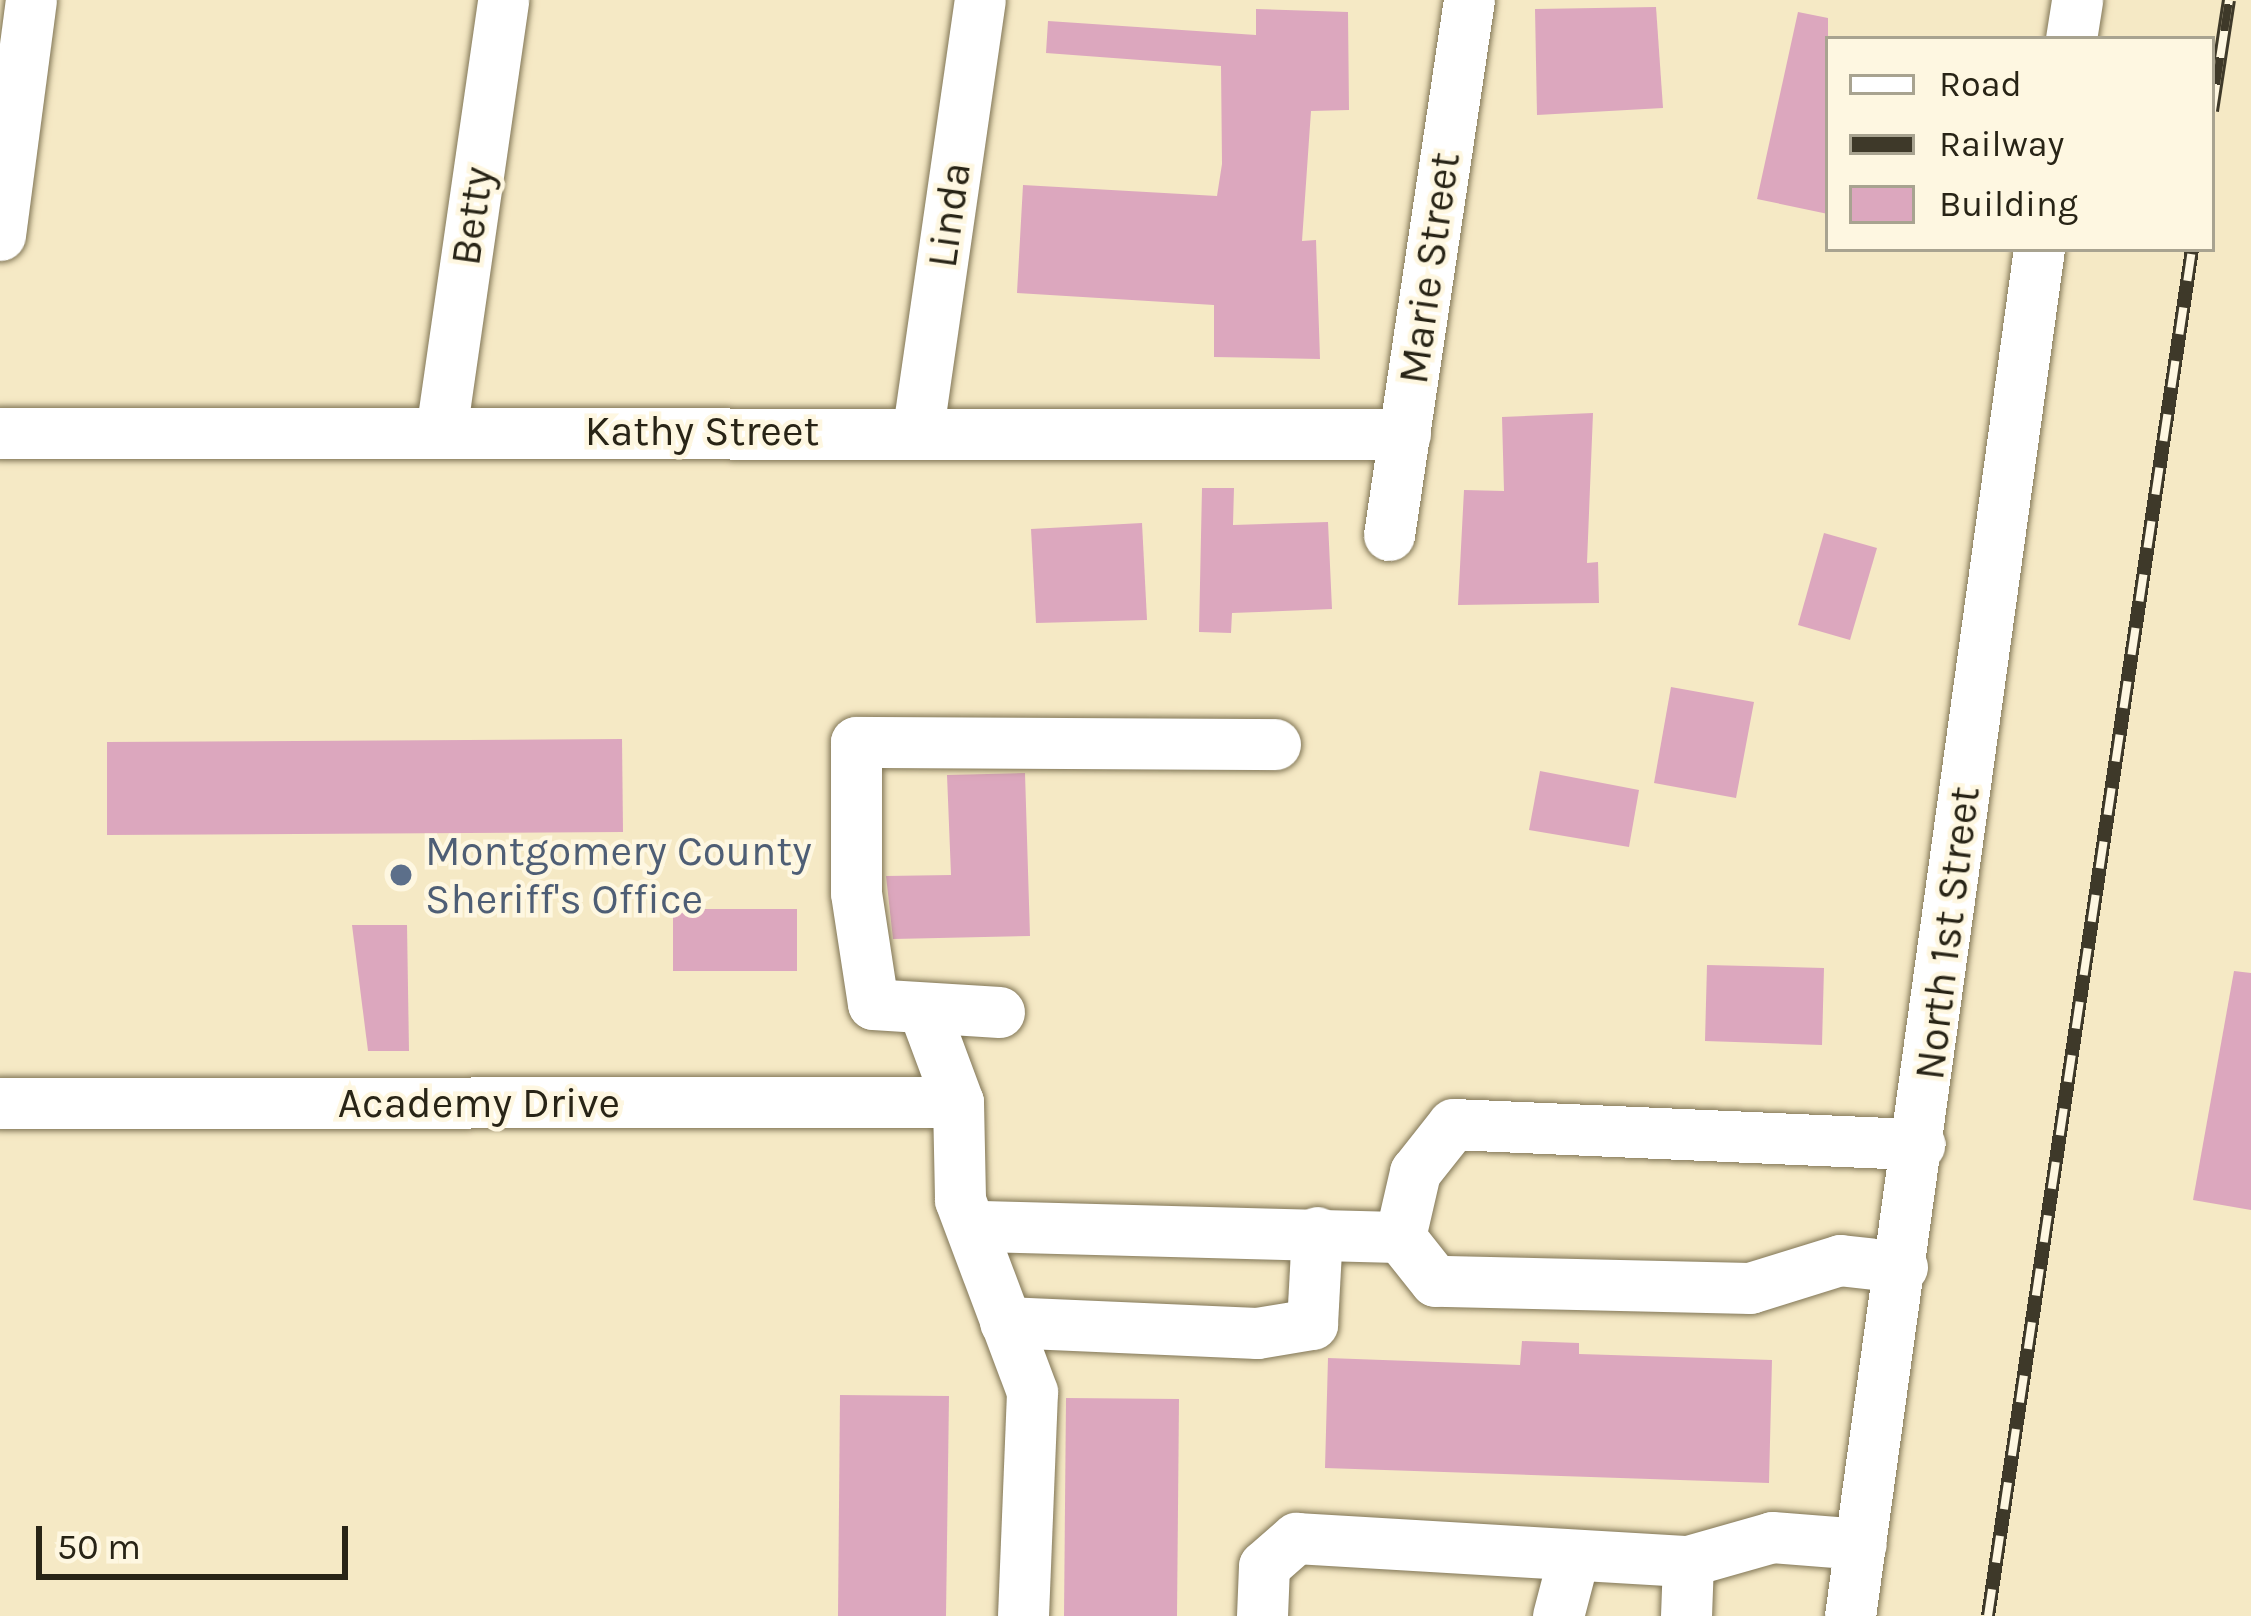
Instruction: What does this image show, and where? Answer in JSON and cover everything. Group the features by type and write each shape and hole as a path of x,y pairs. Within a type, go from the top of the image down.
{"street":[{"path":"0,236 31,0"},
{"name":"Betty","path":"441,432 503,0"},
{"name":"Linda","path":"918,429 980,0"},
{"name":"Marie Street","path":"1389,536 1469,0"},
{"path":"2071,36 2077,0"},
{"name":"North 1st Street","path":"1850,1616 1920,1144 2039,252"},
{"name":"Kathy Street","path":"0,433 918,429 1405,434"},
{"path":"999,1012 873,1004 856,893 856,742 1275,744"},
{"path":"923,1008 958,1102 960,1199 979,1226 1005,1322 1032,1392 1023,1616"},
{"name":"Academy Drive","path":"0,1102 958,1102"},
{"path":"1400,1237 1415,1172 1453,1124 1920,1144"},
{"path":"979,1226 1400,1237 1435,1281 1750,1288 1840,1260 1901,1267"},
{"path":"1005,1322 1257,1333 1312,1324 1317,1232"},
{"path":"1262,1616 1264,1566 1296,1538 1688,1562 1772,1537 1861,1544"},
{"path":"1558,1616 1574,1556"},
{"path":"1686,1616 1688,1562"}],"building":[{"path":"1656,7 1663,108 1537,115 1535,9"},
{"path":"1256,9 1348,12 1349,110 1311,111 1302,241 1316,240 1320,359 1214,357 1214,305 1017,293 1023,185 1217,196 1222,164 1221,66 1046,53 1048,21 1256,35"},
{"path":"1798,12 1828,18 1825,213 1757,199"},
{"path":"1593,413 1587,563 1598,562 1599,603 1458,605 1464,490 1504,491 1502,417"},
{"path":"1202,488 1234,488 1233,525 1328,522 1332,609 1232,613 1231,633 1199,632"},
{"path":"1142,523 1147,620 1036,623 1031,529"},
{"path":"1824,533 1877,548 1850,640 1798,625"},
{"path":"1671,687 1754,702 1736,798 1654,783"},
{"path":"622,739 623,832 107,835 107,742"},
{"path":"1540,771 1639,790 1629,847 1529,830"},
{"path":"1025,773 1030,936 893,939 886,876 951,875 947,775"},
{"path":"673,909 797,909 797,971 673,971"},
{"path":"352,925 407,925 409,1051 368,1051"},
{"path":"1707,965 1824,968 1822,1045 1705,1041"},
{"path":"2234,971 2251,973 2251,1210 2193,1200"},
{"path":"1522,1341 1579,1343 1579,1354 1772,1360 1769,1483 1325,1468 1328,1358 1520,1365"},
{"path":"840,1395 949,1396 946,1616 838,1616"},
{"path":"1066,1398 1179,1399 1177,1616 1064,1616"}],"railway":[{"path":"2215,91 2229,0"},
{"path":"1988,1616 2192,252"}],"place":[{"name":"Montgomery County Sheriff's Office","path":"401,875"}]}
